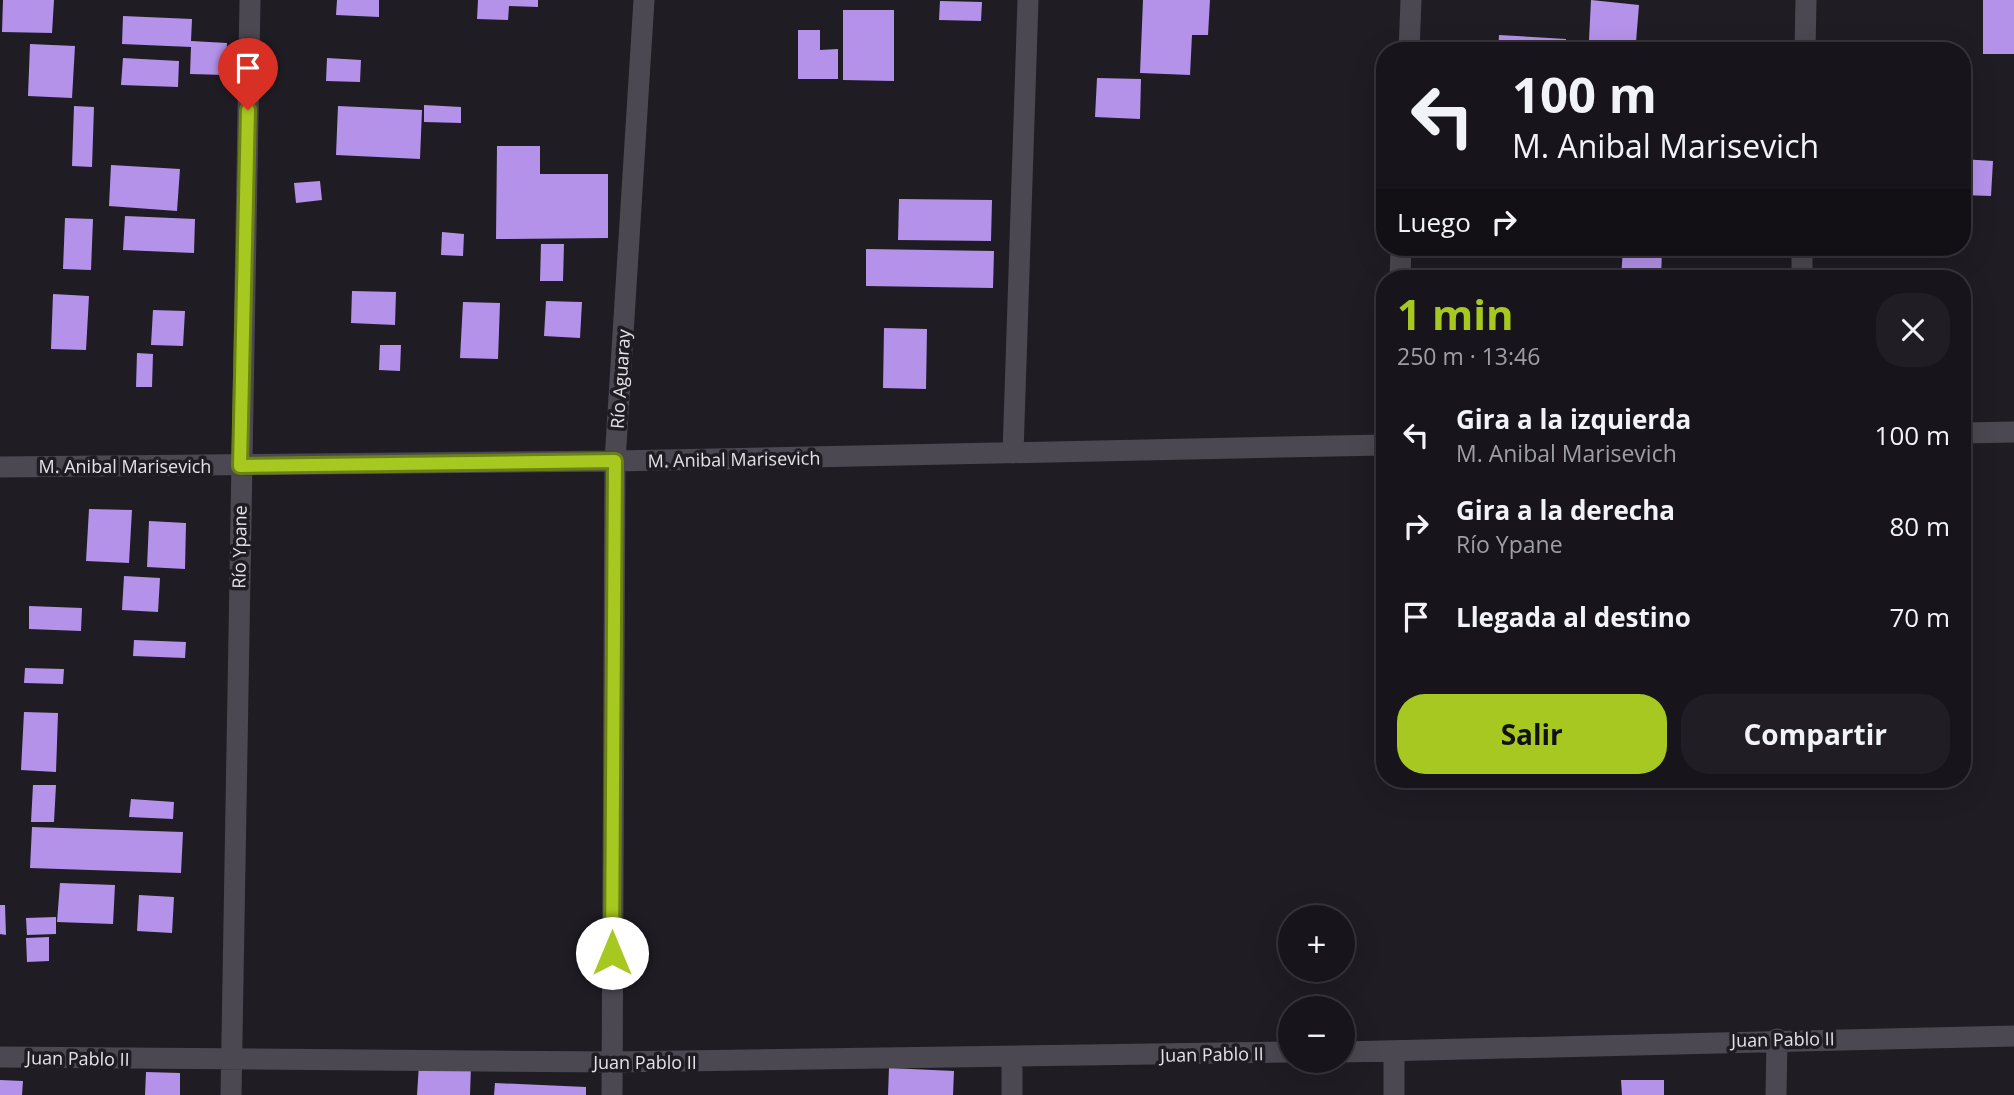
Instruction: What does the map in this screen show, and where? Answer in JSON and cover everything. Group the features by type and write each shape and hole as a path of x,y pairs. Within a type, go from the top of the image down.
{"street":[{"name":"Río Ypane","path":"231,1095 250,0"},
{"name":"Río Aguaray","path":"612,1095 615,461 644,0"},
{"path":"1013,453 1028,0"},
{"path":"1409,42 1410,0"},
{"path":"1805,42 1806,0"},
{"path":"1971,433 2014,432"},
{"name":"M. Anibal Marisevich","path":"0,467 615,461 1376,445"},
{"name":"Juan Pablo II","path":"1355,1052 1777,1039 2014,1036"},
{"path":"1776,1095 1777,1039"},
{"path":"1394,1051 1394,1095"},
{"name":"Juan Pablo II","path":"0,1057 612,1062 1278,1052"},
{"path":"1012,1057 1012,1095"}],"building":[{"path":"3,0 54,0 52,33 2,32"},
{"path":"337,0 379,0 379,17 336,15"},
{"path":"478,0 538,0 538,7 509,6 508,20 477,19"},
{"path":"1143,0 1210,0 1208,35 1192,35 1190,75 1140,73"},
{"path":"1591,0 1639,5 1636,42 1589,40"},
{"path":"1983,0 2014,0 2014,54 1983,54"},
{"path":"940,1 982,2 981,21 939,20"},
{"path":"843,10 894,10 894,81 843,80"},
{"path":"123,16 192,19 191,41 227,43 226,75 190,74 191,47 122,44"},
{"path":"798,30 820,30 820,50 838,49 838,79 798,79"},
{"path":"1499,35 1566,39 1566,42 1499,42"},
{"path":"30,44 75,46 72,98 28,96"},
{"path":"123,58 179,61 178,87 121,85"},
{"path":"327,58 361,60 360,82 326,81"},
{"path":"1097,78 1141,79 1140,119 1095,117"},
{"path":"424,105 461,107 461,123 424,122"},
{"path":"74,106 94,107 92,167 72,166"},
{"path":"338,106 422,110 420,159 336,155"},
{"path":"497,146 540,146 540,174 608,174 608,238 496,239"},
{"path":"1971,160 1993,161 1991,196 1971,195"},
{"path":"111,165 180,169 177,211 109,206"},
{"path":"320,181 322,200 296,203 294,183"},
{"path":"899,199 992,200 991,241 898,240"},
{"path":"125,216 195,219 194,253 123,250"},
{"path":"65,218 93,219 91,270 63,269"},
{"path":"442,232 464,234 463,256 441,255"},
{"path":"541,244 564,244 563,281 540,281"},
{"path":"866,249 994,251 993,288 866,286"},
{"path":"1623,256 1662,256 1661,270 1622,270"},
{"path":"352,291 396,292 395,325 351,323"},
{"path":"53,294 89,296 86,350 51,349"},
{"path":"546,301 582,302 580,338 544,336"},
{"path":"463,302 500,303 498,359 460,358"},
{"path":"153,310 185,311 183,346 151,345"},
{"path":"884,328 927,329 926,389 883,388"},
{"path":"380,345 401,345 400,371 379,370"},
{"path":"137,353 153,354 152,387 136,387"},
{"path":"89,509 132,510 129,563 86,561"},
{"path":"149,521 186,523 185,569 147,567"},
{"path":"124,576 160,578 158,612 122,610"},
{"path":"29,606 82,608 81,631 29,629"},
{"path":"134,640 186,642 185,658 133,656"},
{"path":"25,668 64,669 63,684 24,683"},
{"path":"24,712 58,713 56,772 21,770"},
{"path":"33,785 56,785 54,822 31,822"},
{"path":"131,799 174,802 173,819 129,817"},
{"path":"32,827 183,832 181,873 30,868"},
{"path":"60,883 115,885 113,924 57,922"},
{"path":"139,895 174,897 172,933 137,931"},
{"path":"0,905 5,905 6,935 0,934"},
{"path":"56,917 56,934 27,935 26,918"},
{"path":"49,937 49,961 27,962 26,938"},
{"path":"419,1064 471,1066 470,1095 417,1095"},
{"path":"889,1068 954,1071 953,1095 888,1095"},
{"path":"146,1072 180,1073 180,1095 145,1095"},
{"path":"0,1080 23,1081 22,1095 0,1095"},
{"path":"1621,1080 1664,1080 1664,1095 1622,1095"},
{"path":"495,1083 586,1087 586,1095 494,1095"}],"route":[{"path":"248,110 240,466 615,461 612,953"}]}
